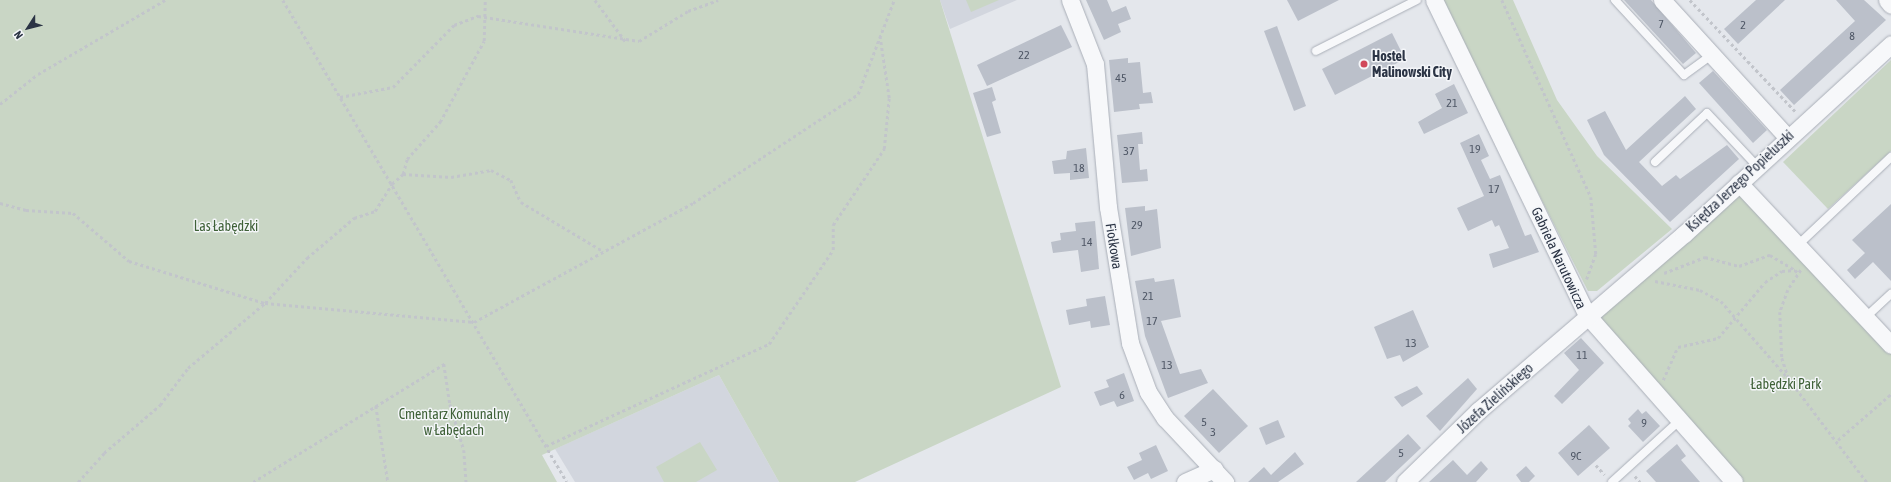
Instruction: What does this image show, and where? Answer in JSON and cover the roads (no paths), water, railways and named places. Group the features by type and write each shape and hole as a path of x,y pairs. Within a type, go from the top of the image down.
{"street":[{"name":"Fiołkowa","path":"1070,0 1095,64 1108,207 1130,343 1148,392 1165,418 1225,482"},
{"name":"Gabriela Narutowicza","path":"1434,0 1587,315 1651,391 1734,482"},
{"path":"1662,0 1788,138"},
{"path":"1887,0 1891,5"},
{"name":"Księdza Jerzego Popiełuszki","path":"1587,315 1739,183 1891,44"},
{"path":"1739,183 1799,244 1891,345"},
{"name":"Józefa Zielińskiego","path":"1405,482 1478,411 1587,315"},
{"path":"1185,482 1214,469"}],"lane":[{"path":"1316,51 1417,0"},
{"path":"1615,0 1684,75 1712,55"},
{"path":"1655,162 1707,113 1757,166"},
{"path":"1799,244 1891,157"},
{"path":"1866,317 1891,294"},
{"path":"1612,482 1679,421"}],"place":[{"name":"Hostel Malinowski City","path":"1364,64"}],"park label":[{"name":"Las Łabędzki","path":"226,226"},
{"name":"Łabędzki Park","path":"1786,384"},
{"name":"Cmentarz Komunalny w Łabędach","path":"454,422"}]}
